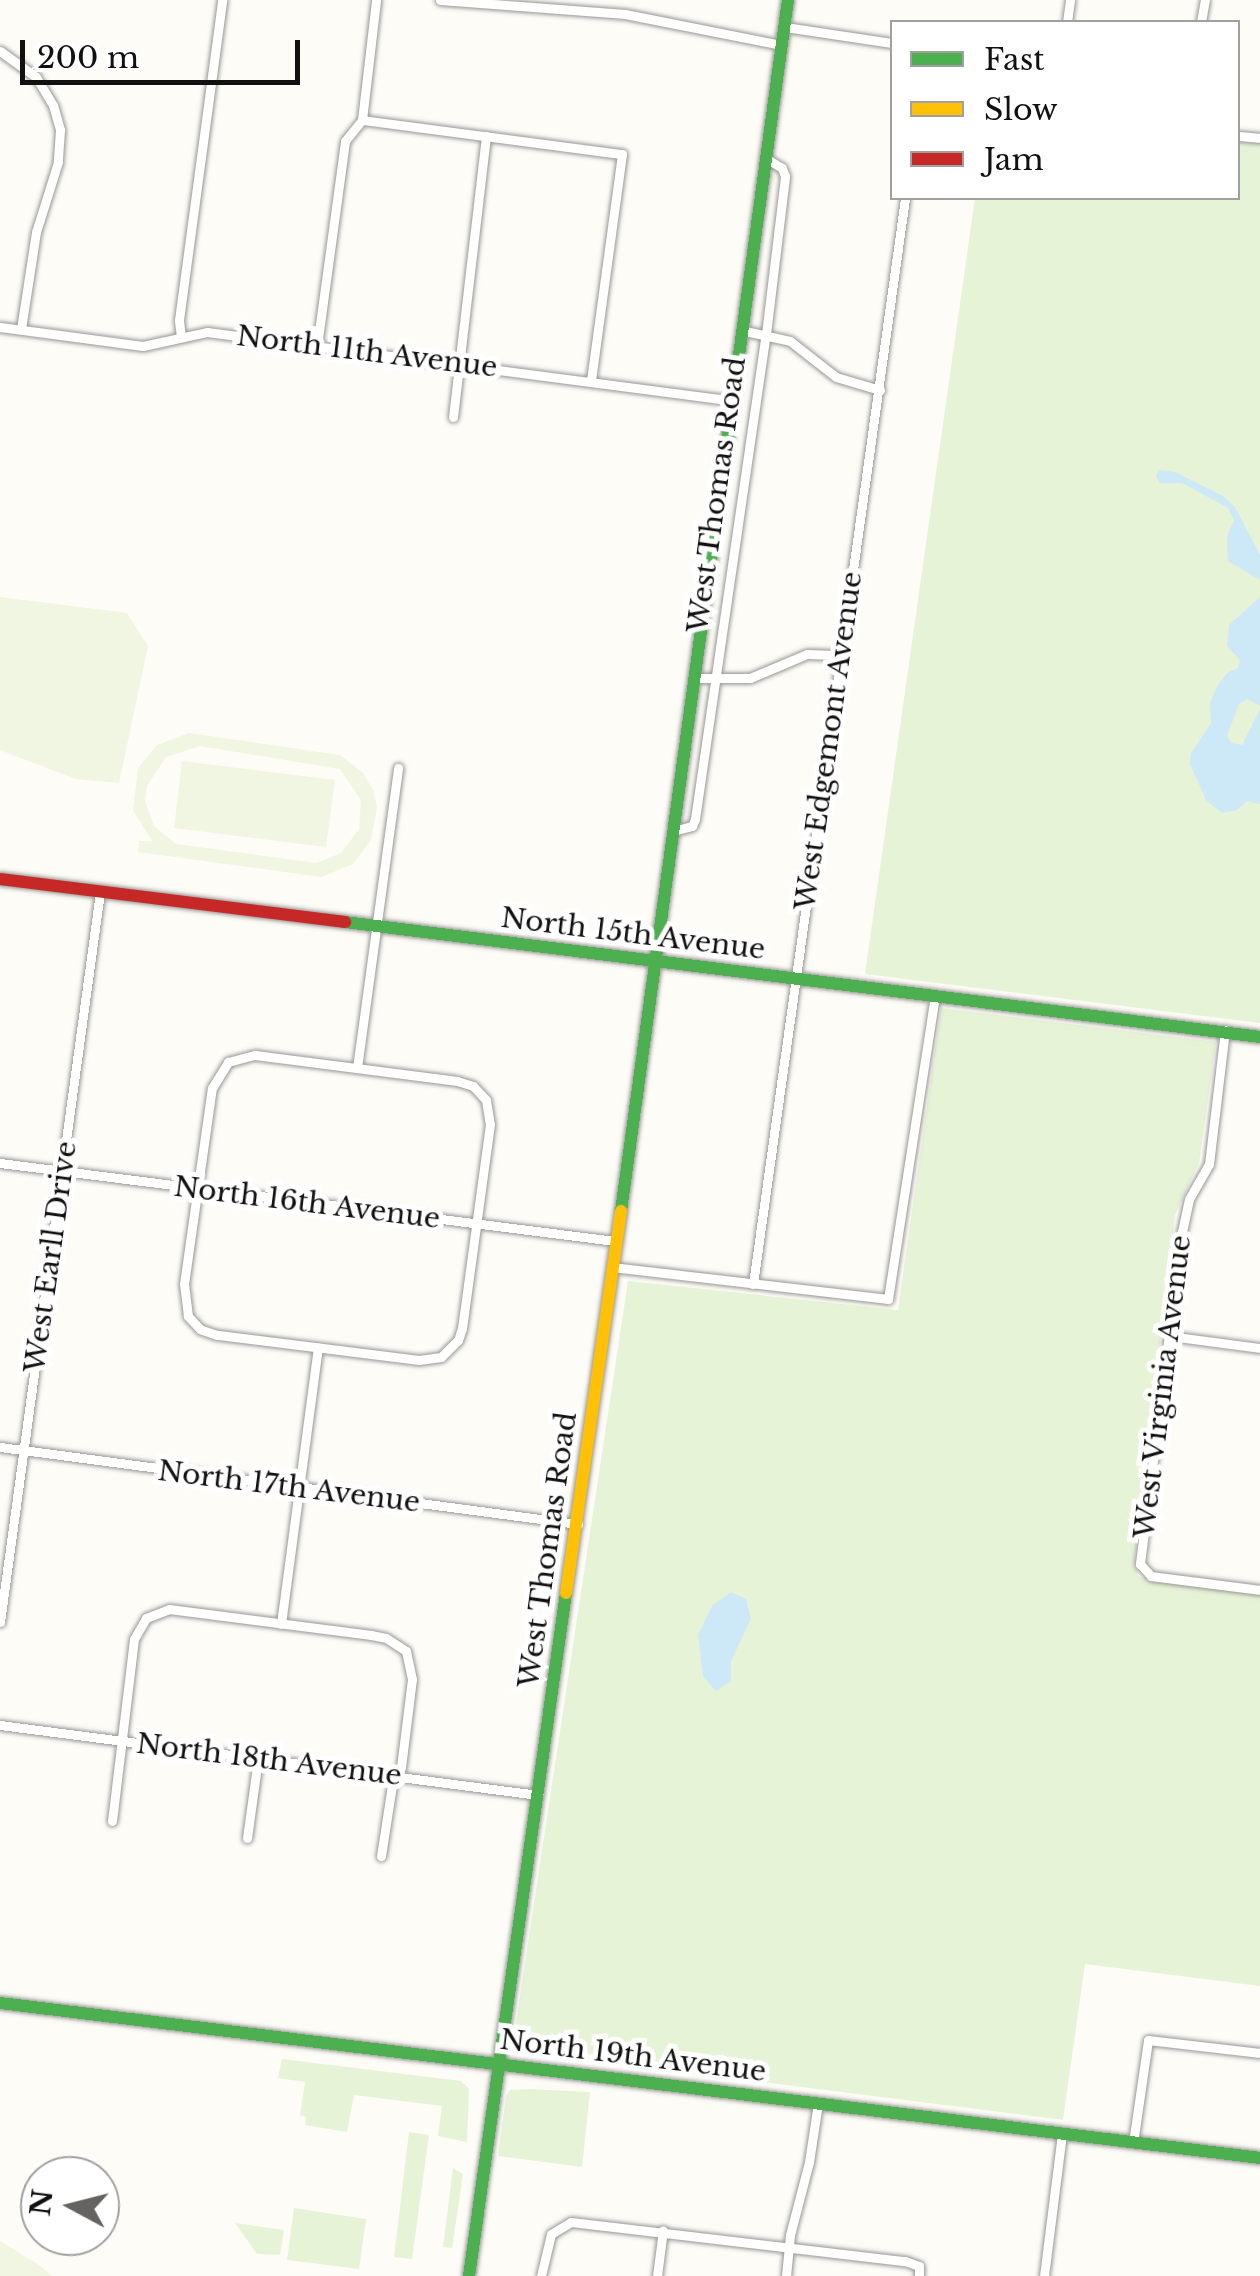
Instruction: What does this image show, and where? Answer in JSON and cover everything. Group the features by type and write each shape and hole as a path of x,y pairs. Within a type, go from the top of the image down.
{"main road":[{"name":"West Thomas Road","path":"469,2276 578,1524 788,0"},
{"name":"North 15th Avenue","path":"0,879 1260,1036"},
{"name":"North 19th Avenue","path":"0,2003 1260,2158"}],"street":[{"path":"181,337 179,320 222,0"},
{"path":"317,346 344,141 362,120 376,0"},
{"path":"440,0 625,14 782,45"},
{"path":"784,27 890,43"},
{"path":"0,51 36,77 53,105 60,130 58,162 36,232 21,330"},
{"path":"362,120 622,154 591,381"},
{"path":"453,416 456,364 486,136"},
{"name":"West Thomas Road","path":"672,831 692,826 694,819 766,334 785,176 782,168 766,159"},
{"name":"West Edgemont Avenue","path":"753,1284 906,200"},
{"name":"North 11th Avenue","path":"0,326 143,346 207,332 735,402"},
{"path":"745,331 766,334 806,351 836,378 880,390"},
{"path":"696,678 750,678 808,654 843,655"},
{"path":"357,1068 398,768"},
{"name":"West Earll Drive","path":"0,1622 100,892"},
{"path":"612,1267 888,1299 935,997"},
{"name":"West Virginia Avenue","path":"1225,1030 1209,1164 1185,1212 1142,1571 1150,1576 1260,1590"},
{"path":"255,1055 357,1068 457,1081 472,1086 486,1100 490,1124 462,1328 450,1350 426,1361 208,1332 188,1316 183,1300 212,1088 228,1062 255,1055"},
{"name":"North 16th Avenue","path":"0,1163 615,1241"},
{"path":"1169,1336 1260,1348"},
{"path":"281,1624 318,1347"},
{"name":"North 17th Avenue","path":"0,1447 578,1524"},
{"path":"112,1820 134,1639 146,1618 170,1609 386,1638 406,1651 412,1679 381,1856"},
{"name":"North 18th Avenue","path":"0,1725 538,1794"},
{"path":"247,1838 258,1758"},
{"path":"1133,2143 1148,2040 1260,2053"},
{"path":"786,2276 788,2247 818,2104"},
{"path":"1044,2276 1062,2134"},
{"path":"541,2276 546,2248 556,2228 571,2222 905,2261 919,2266 919,2276"},
{"path":"658,2276 663,2230"}],"green space":[{"path":"1240,141 1260,143 1260,1023 865,974 975,200 1240,200"},
{"path":"0,597 127,613 148,646 119,783 76,779 0,750"},
{"path":"189,733 340,755 363,773 373,790 377,807 371,840 353,864 321,877 138,852 139,841 152,841 133,810 138,768 157,745","holes":["200,746 340,769 361,800 359,829 341,853 316,863 176,844 154,826 145,801 147,786 166,757"]},
{"path":"182,761 335,780 326,847 174,828"},
{"path":"941,1008 1216,1042 1199,1163 1175,1215 1134,1564 1139,1577 1260,1593 1260,1986 1085,1964 1063,2120 523,2052 514,2036 628,1281 898,1310"},
{"path":"282,2059 461,2081 469,2089 467,2142 438,2136 442,2106 354,2095 347,2132 305,2125 306,2117 300,2115 305,2082 278,2078"},
{"path":"510,2090 590,2092 582,2167 498,2156 506,2096"},
{"path":"409,2132 429,2135 412,2259 394,2257"},
{"path":"453,2168 463,2174 452,2248 443,2247"},
{"path":"294,2208 366,2219 359,2269 287,2260"},
{"path":"235,2223 284,2230 280,2255 257,2254"},
{"path":"0,2241 52,2276 0,2276"}],"water":[{"path":"1159,470 1175,472 1223,496 1235,507 1260,555 1260,580 1228,561 1227,536 1234,520 1228,508 1182,483 1160,483 1156,476"},
{"path":"1260,597 1260,706 1247,699 1239,704 1227,736 1231,743 1242,745 1260,709 1260,804 1247,801 1237,810 1222,813 1206,800 1190,764 1191,753 1211,723 1210,703 1218,685 1227,673 1238,668 1240,660 1227,646 1229,625"},
{"path":"731,1592 746,1599 751,1619 731,1661 731,1681 716,1691 703,1676 698,1635 712,1606"}],"traffic: fast":[{"path":"621,1211 788,0"},
{"path":"345,922 1260,1037"},
{"path":"469,2276 566,1593"},
{"path":"0,2003 1260,2158"}],"traffic: slow":[{"path":"566,1593 621,1211"}],"traffic: jam":[{"path":"0,879 345,922"}]}
